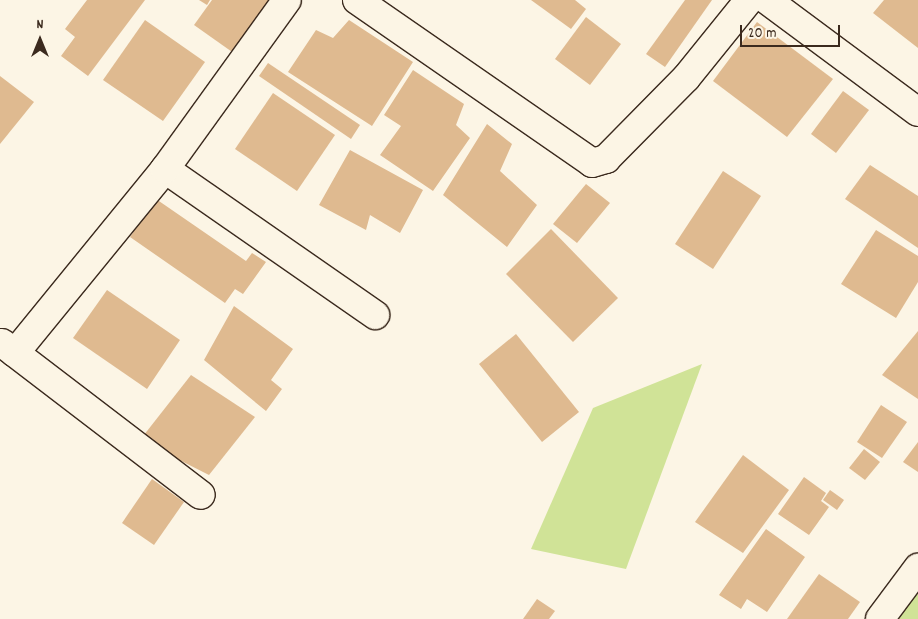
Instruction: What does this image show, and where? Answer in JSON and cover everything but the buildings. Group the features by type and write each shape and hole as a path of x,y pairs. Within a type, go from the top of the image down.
{"street":[{"path":"202,495 8,348 165,169 287,0"},
{"path":"357,0 592,162 606,159 686,78 749,0"},
{"path":"767,0 918,112"},
{"path":"165,169 375,315"},
{"path":"880,619 918,568"}],"green space":[{"path":"702,364 626,569 531,549 593,408"},
{"path":"918,581 918,619 890,619"}]}
